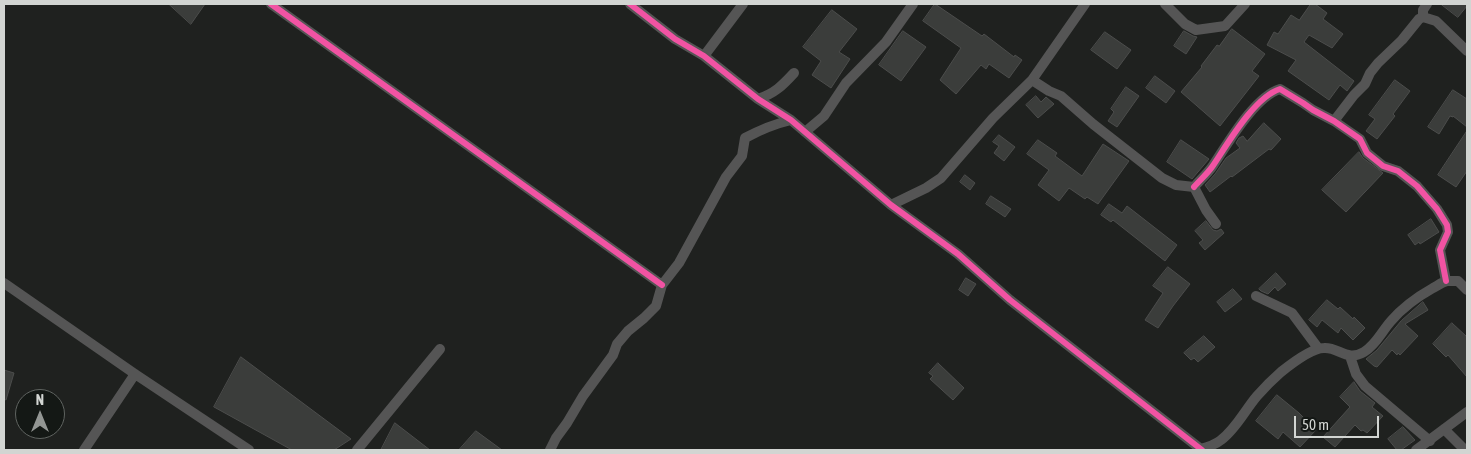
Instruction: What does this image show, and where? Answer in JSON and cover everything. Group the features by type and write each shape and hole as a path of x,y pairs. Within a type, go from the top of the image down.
{"street":[{"path":"271,4 662,285"},
{"path":"630,4 675,39 704,56 758,99 791,120 891,205 958,254 1010,300 1201,450 1222,440 1258,396 1280,373 1293,363 1318,348 1325,347 1350,356 1364,352 1374,344 1405,306 1414,300 1446,281 1458,281 1467,290"},
{"path":"704,56 743,4"},
{"path":"806,132 824,116 846,83 886,42 913,4"},
{"path":"891,205 926,188 941,178 993,118 1032,80 1085,4"},
{"path":"1165,4 1185,24 1196,30 1225,26 1246,4"},
{"path":"1334,121 1365,84 1370,73 1378,63 1398,45 1423,16 1427,4"},
{"path":"1423,16 1436,21 1467,51"},
{"path":"758,99 770,95 780,88 794,73"},
{"path":"1032,80 1061,96 1093,124 1162,178 1176,184 1194,187"},
{"path":"1194,187 1211,168 1248,116 1262,100 1272,92 1280,89 1360,139 1367,154 1383,166 1398,171 1417,186 1437,208 1447,225 1448,232 1440,250 1446,281"},
{"path":"550,450 583,396 613,356 617,344 628,331 650,314 656,306 662,285 679,263 726,177 742,156 745,138 776,123 791,120"},
{"path":"1194,187 1216,224"},
{"path":"4,283 134,374 249,450"},
{"path":"1256,296 1292,314 1318,348"},
{"path":"357,450 440,349"},
{"path":"1350,356 1356,374 1365,386 1430,441"},
{"path":"84,450 134,374"},
{"path":"1416,450 1467,412"},
{"path":"1444,429 1465,450"}],"building":[{"path":"169,4 205,4 191,24"},
{"path":"935,4 982,36 984,34 1014,57 1015,55 1022,60 1009,78 989,64 986,69 981,65 956,94 940,80 961,48 923,21"},
{"path":"1311,4 1315,4 1327,13 1323,19 1343,34 1332,48 1309,35 1304,42 1354,81 1347,91 1340,85 1329,100 1288,71 1296,60 1267,45 1274,32 1278,34 1291,15 1299,20"},
{"path":"1441,4 1467,4 1467,6 1458,17"},
{"path":"832,10 857,29 839,52 850,59 831,88 812,75 821,61 803,47"},
{"path":"1232,29 1265,54 1252,71 1259,76 1220,126 1181,92 1217,45 1219,46"},
{"path":"903,31 926,47 901,81 879,65"},
{"path":"1184,31 1197,37 1186,54 1174,46"},
{"path":"1105,32 1131,50 1117,69 1091,50"},
{"path":"1155,76 1175,91 1166,103 1146,88"},
{"path":"1395,80 1410,91 1393,114 1395,116 1377,139 1366,131 1375,119 1369,115"},
{"path":"1126,87 1139,96 1117,127 1108,121 1114,112 1111,109"},
{"path":"1453,90 1467,99 1467,127 1453,116 1450,116 1439,134 1428,127"},
{"path":"1036,96 1041,102 1046,97 1054,104 1038,118 1026,105"},
{"path":"1264,123 1281,139 1271,150 1269,149 1210,192 1205,185 1226,158 1240,148 1236,143 1239,138 1243,136 1247,141"},
{"path":"1467,131 1467,171 1456,187 1438,175"},
{"path":"999,135 1015,147 1004,161 994,153 999,146 993,142"},
{"path":"1038,140 1057,153 1055,156 1082,176 1103,144 1129,161 1098,204 1087,197 1085,199 1069,188 1059,201 1038,185 1049,170 1027,154"},
{"path":"1181,140 1209,159 1192,179 1167,162"},
{"path":"1359,152 1363,158 1383,173 1346,212 1322,190"},
{"path":"965,175 975,183 970,190 960,182"},
{"path":"991,196 1011,209 1005,217 986,204"},
{"path":"1109,204 1122,213 1127,206 1177,245 1165,261 1113,220 1111,222 1101,215"},
{"path":"1431,219 1439,232 1420,244 1419,242 1415,245 1408,235"},
{"path":"1206,221 1213,230 1221,229 1224,233 1205,250 1199,243 1203,240 1195,231"},
{"path":"1168,267 1190,284 1158,328 1145,320 1163,293 1153,286"},
{"path":"1276,273 1286,284 1278,291 1275,287 1268,294 1261,291 1259,289"},
{"path":"966,278 976,284 968,296 959,290"},
{"path":"1233,289 1242,299 1225,312 1217,302"},
{"path":"1327,300 1338,309 1340,307 1353,319 1354,317 1365,328 1353,340 1341,328 1338,333 1322,320 1317,327 1309,320"},
{"path":"1423,302 1428,310 1405,324 1418,336 1400,355 1398,353 1397,355 1392,350 1377,367 1366,359 1377,350 1401,321"},
{"path":"1452,323 1467,337 1467,377 1448,355 1446,357 1433,344"},
{"path":"1204,336 1215,347 1198,362 1194,358 1191,360 1184,353"},
{"path":"241,357 351,439 334,450 292,450 214,407"},
{"path":"938,363 964,388 953,400 930,379 933,376 929,373"},
{"path":"4,370 14,373 6,400 4,399"},
{"path":"1354,382 1360,391 1375,403 1372,407 1383,416 1367,433 1363,430 1361,431 1355,425 1335,447 1323,437 1350,407 1340,397"},
{"path":"1277,395 1316,430 1300,447 1283,432 1278,439 1256,421"},
{"path":"395,423 430,450 381,450"},
{"path":"1403,427 1415,440 1401,450 1397,450 1388,439"},
{"path":"476,431 502,450 459,450"}],"cycle path":[{"path":"271,4 662,285"},
{"path":"630,4 675,39 704,56 758,99 791,120 891,205 958,254 1010,300 1202,450"},
{"path":"1194,187 1212,167 1251,111 1270,94 1280,89 1360,139 1367,153 1383,166 1398,171 1417,186 1437,209 1447,225 1448,232 1440,250 1446,281"}]}
